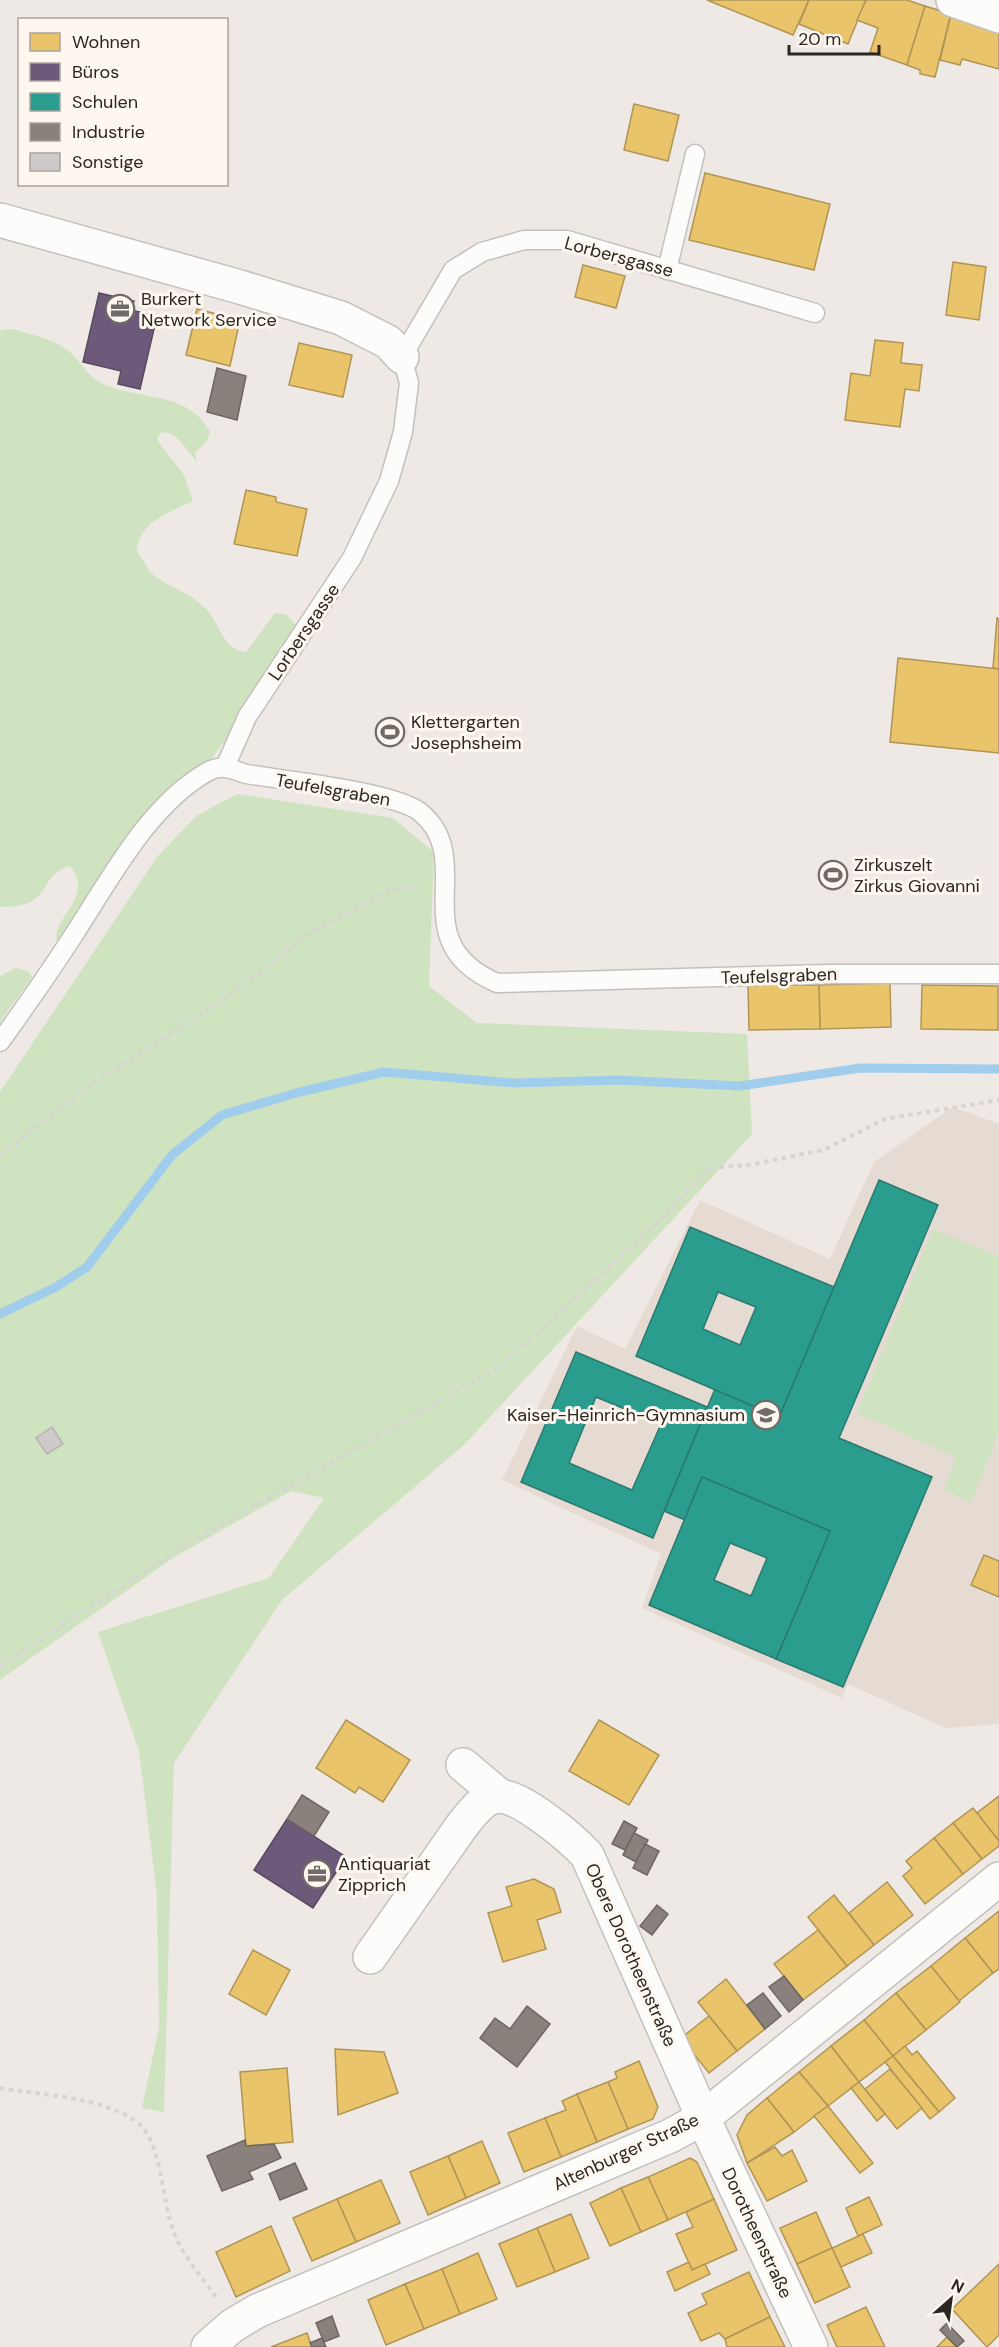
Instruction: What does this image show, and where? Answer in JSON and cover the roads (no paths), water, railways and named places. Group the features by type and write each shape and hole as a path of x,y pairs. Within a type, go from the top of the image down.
{"street":[{"path":"952,0 999,16"},
{"path":"0,220 240,287 341,318 388,342 402,357"},
{"name":"Obere Dorotheenstraße","path":"463,1765 500,1796 529,1809 554,1826 587,1855 703,2118"},
{"path":"370,1958 460,1827 476,1809 489,1799 500,1796"},
{"name":"Altenburger Straße","path":"220,2337 257,2311 670,2136 703,2118 999,1879"},
{"name":"Dorotheenstraße","path":"703,2118 811,2347"}],"lane":[{"path":"668,270 695,154"},
{"name":"Lorbersgasse","path":"225,766 247,717 352,558 389,481 403,432 409,383 402,357 453,270 482,252 524,240 567,240 815,313"},
{"path":"0,1042 42,985 115,869 145,827 184,789 208,771 225,766"},
{"name":"Teufelsgraben","path":"225,766 246,774 388,798 410,806 421,813 439,835 443,849 445,925 452,949 476,974 497,983 829,974 999,975"}],"waterway":[{"path":"0,1314 56,1287 87,1267 172,1155 222,1115 296,1093 384,1072 513,1083 617,1080 740,1086 860,1068 999,1069"}],"place":[{"name":"Burkert Network Service","path":"120,309"},
{"name":"Klettergarten Josephsheim","path":"390,732"},
{"name":"Zirkuszelt Zirkus Giovanni","path":"833,875"},
{"name":"Kaiser-Heinrich-Gymnasium","path":"766,1415"},
{"name":"Antiquariat Zipprich","path":"317,1874"}]}
